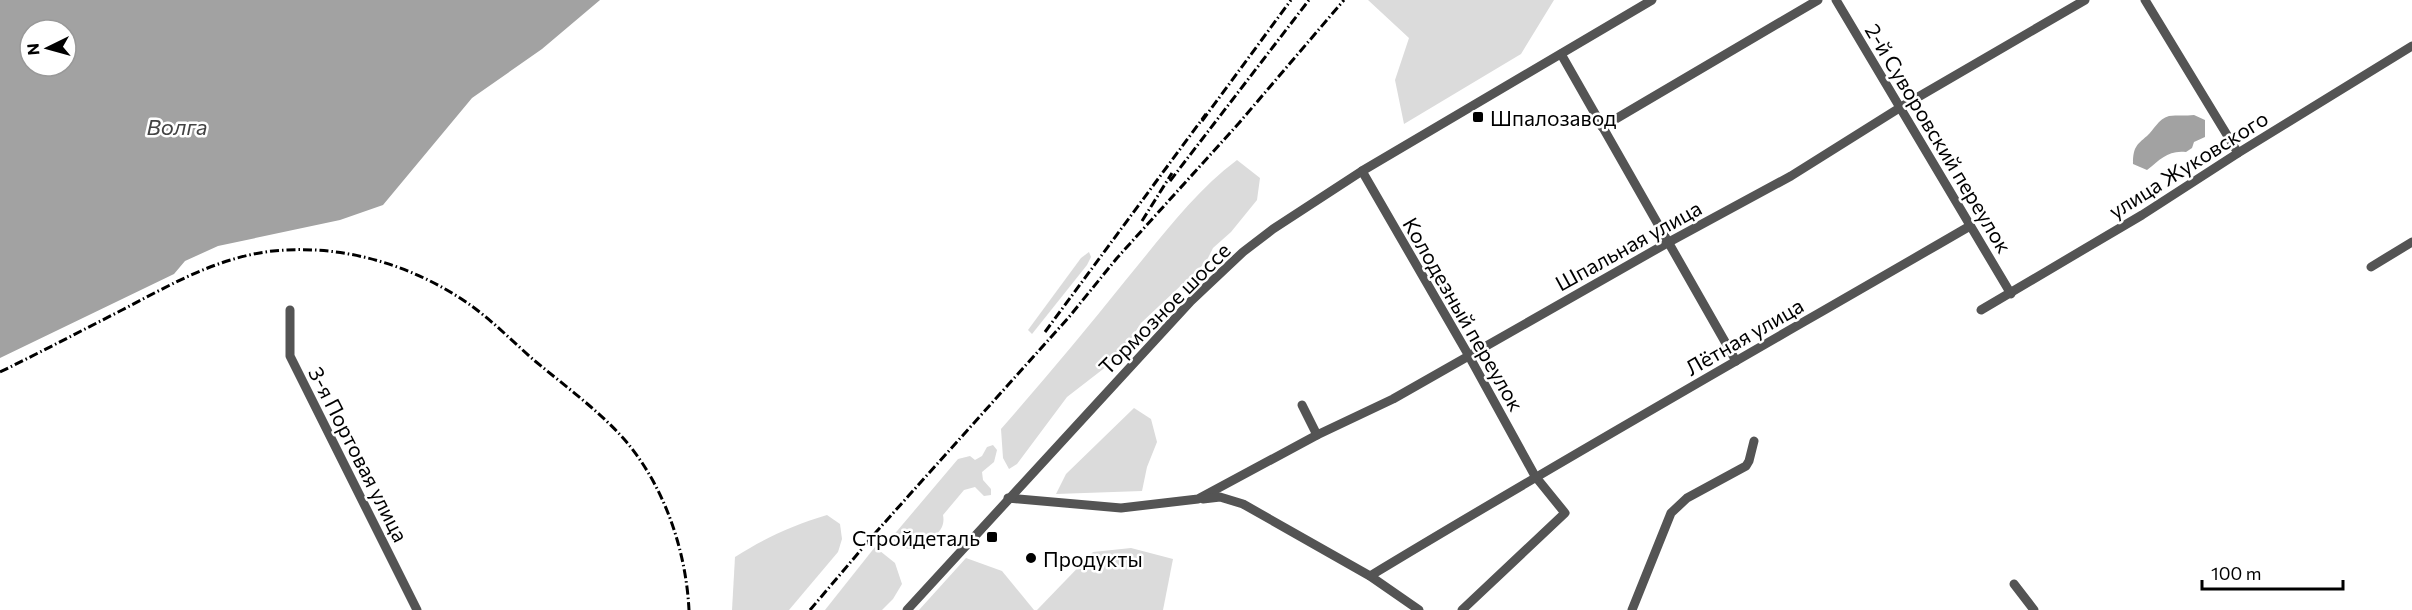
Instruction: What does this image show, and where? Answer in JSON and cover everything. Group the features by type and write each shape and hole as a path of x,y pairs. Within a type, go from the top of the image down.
{"street":[{"name":"Тормозное шоссе","path":"907,610 1008,498 1215,277 1273,229 1362,171 1652,0"},
{"path":"1602,127 1818,0"},
{"name":"2-й Суворовский переулок","path":"1836,0 2011,294"},
{"name":"Шпальная улица","path":"1008,498 1121,508 1180,503 1198,499 1317,435 1394,399 1669,242 1791,176 1901,107 2085,0"},
{"path":"2145,0 2238,153"},
{"name":"улица Жуковского","path":"1981,310 2142,215 2412,46"},
{"path":"1561,54 1736,362"},
{"name":"Колодезный переулок","path":"1362,171 1535,476 1564,510 1564,516 1462,610"},
{"name":"Лётная улица","path":"1370,576 1535,476 1970,226"},
{"path":"2372,267 2412,242"},
{"name":"3-я Портовая улица","path":"290,309 290,356 417,610"},
{"path":"1302,405 1317,435"},
{"path":"1632,610 1671,513 1687,498 1748,464 1754,441"},
{"path":"1198,499 1220,497 1243,504 1370,576 1419,610"},
{"path":"2014,584 2034,610"}],"shaded area":[{"path":"1368,0 1554,0 1521,54 1404,124 1395,80 1409,38"},
{"path":"1237,160 1260,178 1257,200 1231,232 1213,248 1206,262 1141,323 1120,356 1067,397 1017,464 1009,469 1003,458 1001,429 1178,217 1206,187"},
{"path":"1089,252 1091,257 1087,265 1032,334 1028,330 1081,258"},
{"path":"1134,408 1151,419 1157,442 1147,467 1142,491 1056,494 1066,474"},
{"path":"993,445 997,450 994,462 982,472 983,480 991,489 991,495 984,496 975,487 964,490 943,515 939,532 911,549 898,547 892,537 958,459 970,456 975,460 982,456 987,447"},
{"path":"827,515 840,524 842,539 838,552 789,610 732,610 735,557 780,533"},
{"path":"875,547 895,563 902,584 893,599 882,610 825,610"},
{"path":"1131,548 1173,559 1163,610 1037,610 1093,552"},
{"path":"966,558 1002,571 1034,610 919,610"}],"water":[{"name":"Волга","path":"0,0 600,0 542,49 472,98 383,205 340,220 218,246 185,261 174,274 0,358"},
{"path":"2194,115 2205,120 2205,137 2194,142 2192,148 2186,152 2169,154 2147,170 2133,164 2136,147 2162,120 2169,116"}],"railway":[{"path":"1202,121 1291,0"},
{"path":"1170,181 1309,0"},
{"path":"810,610 877,531 1069,317 1117,258 1239,123 1344,0"},
{"path":"1045,332 1206,114"},
{"path":"1142,221 1172,173"},
{"path":"0,372 176,282 233,259 273,251 324,251 349,254 398,267 422,277 466,302 592,408 624,439 651,477 670,519 683,564 689,610"}],"place":[{"name":"Шпалозавод","path":"1478,117"},
{"name":"Стройдеталь","path":"992,537"},
{"name":"Продукты","path":"1031,558"}]}
